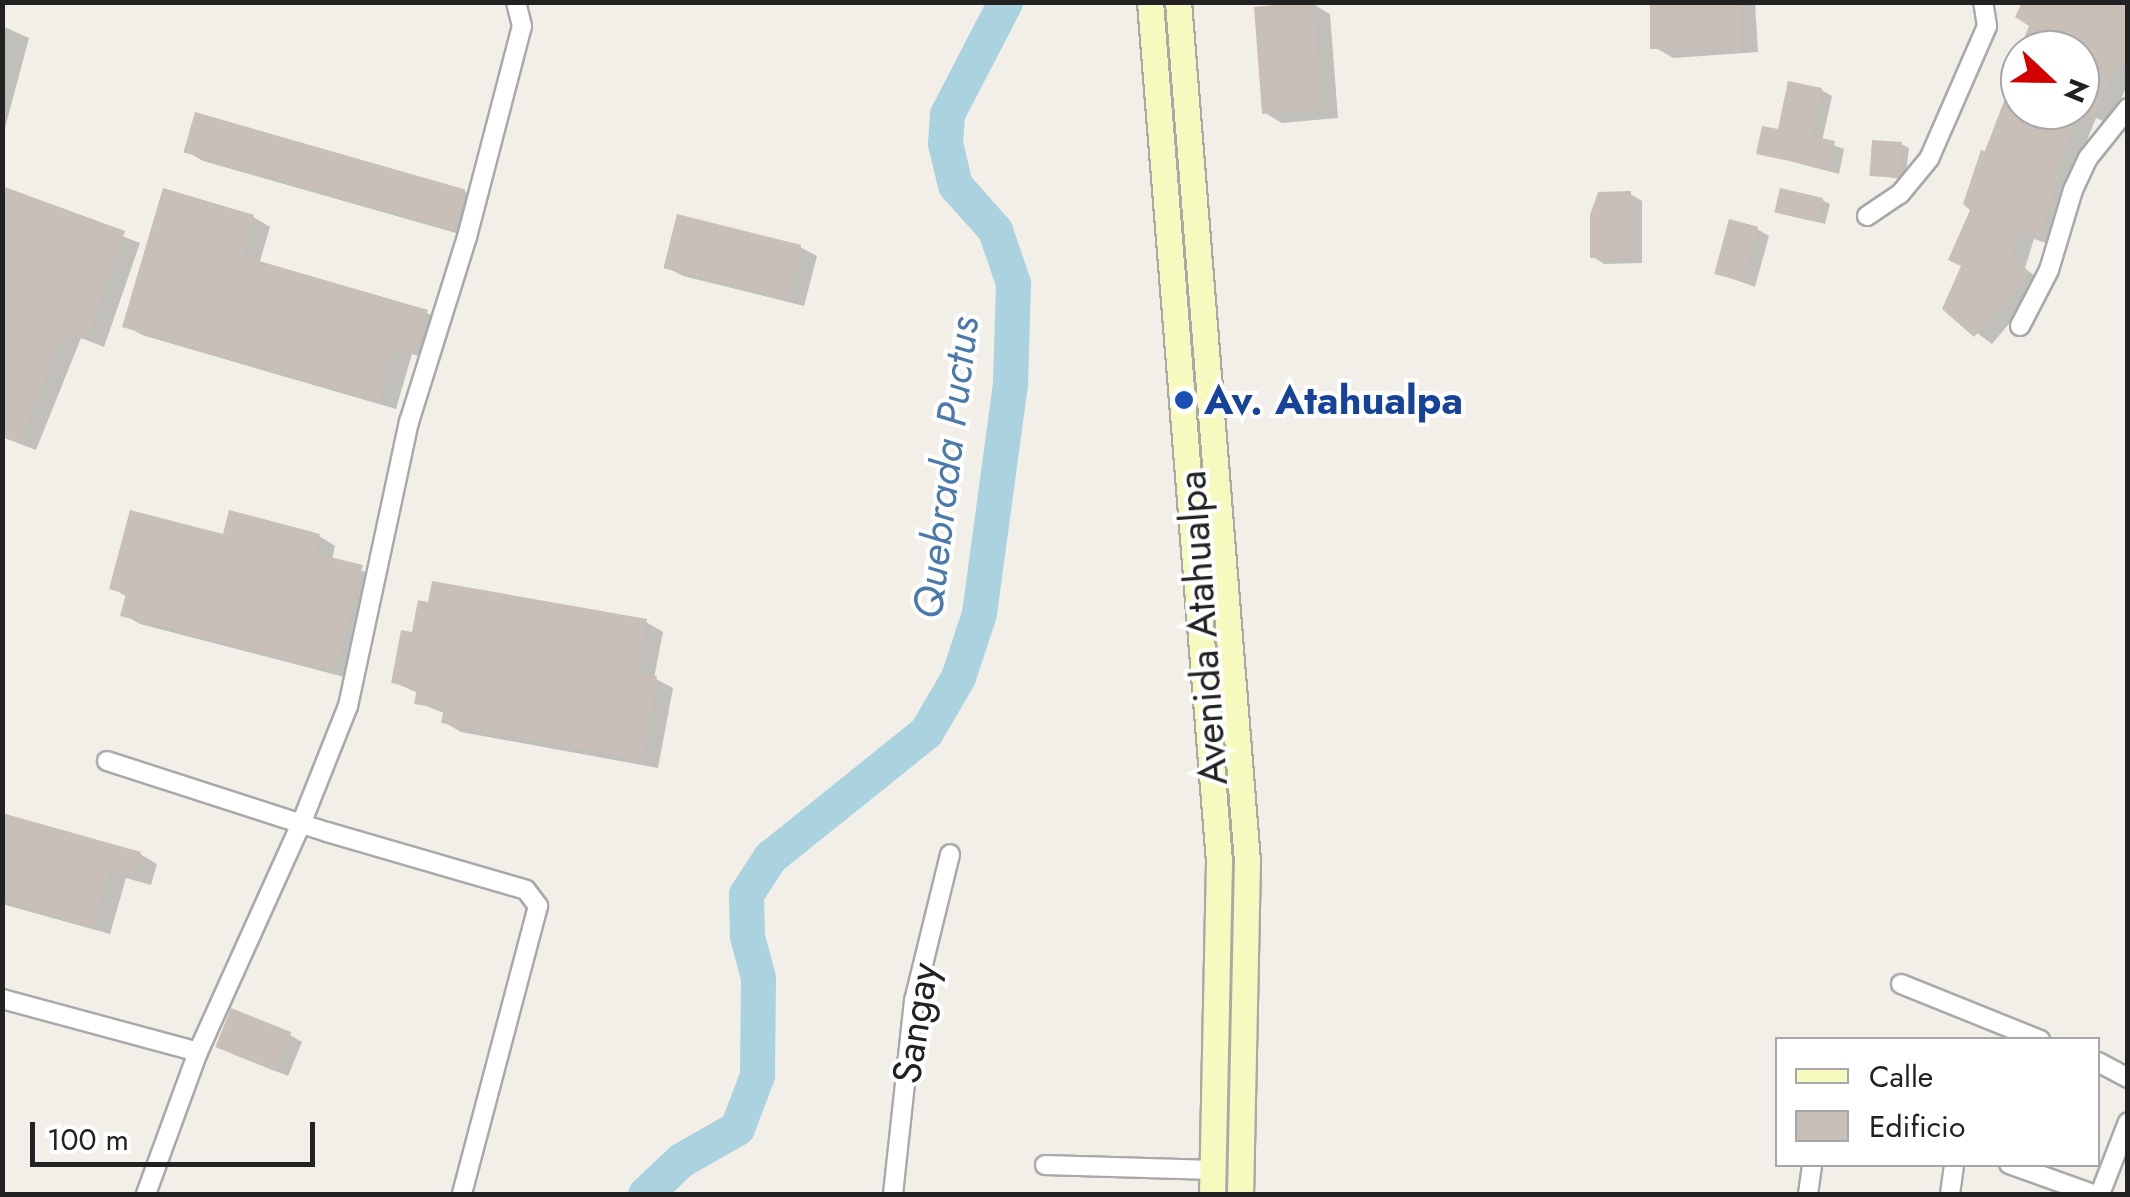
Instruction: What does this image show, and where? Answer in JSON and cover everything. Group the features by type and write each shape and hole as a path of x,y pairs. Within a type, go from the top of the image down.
{"main road":[{"name":"Avenida Atahualpa","path":"1150,2 1219,862 1213,1182"},
{"name":"Avenida Atahualpa","path":"1178,2 1247,861 1240,1194"},
{"path":"1163,152 1191,150"},
{"path":"1185,414 1213,411"},
{"path":"1209,717 1237,714"},
{"path":"1217,972 1245,972"}],"street":[{"path":"146,1194 198,1052 301,824 348,706 410,422 467,237 522,26 516,2"},
{"path":"1867,216 1900,194 1929,159 1987,26 1983,2"},
{"path":"2020,326 2048,270 2073,190 2088,158 2128,108"},
{"path":"108,762 526,890 538,906 462,1194"},
{"name":"Sangay","path":"894,1194 914,1001 950,854"},
{"path":"1900,984 2032,1037"},
{"path":"2,999 198,1052"},
{"path":"2100,1063 2127,1074"},
{"path":"2017,1167 2096,1194 2128,1122"},
{"path":"1045,1165 1213,1182"},
{"path":"1808,1194 1812,1167"},
{"path":"1950,1194 1954,1167"}],"building":[{"path":"1313,2 1322,109 1262,114 1254,7"},
{"path":"1650,2 1740,2 1740,49 1650,49"},
{"path":"2022,2 2128,2 2128,68 2117,63 2100,103 2100,30 2027,30 2029,26 2015,17"},
{"path":"1788,81 1822,88 1812,136 1835,141 1829,169 1756,154 1762,126 1778,129"},
{"path":"195,112 465,189 454,230 183,152"},
{"path":"2000,113 2000,130 2072,130 2054,174 2059,176 2039,239 2018,232 2010,257 2029,273 1974,337 1942,309 1961,266 1948,260 1970,210 1963,204 1981,150 1985,151"},
{"path":"1872,140 1902,142 1899,178 1869,176"},
{"path":"2,186 125,231 87,339 63,331 19,443 2,436"},
{"path":"163,188 254,215 242,256 428,310 416,353 394,347 378,401 122,327"},
{"path":"1780,188 1823,198 1817,222 1774,212"},
{"path":"1631,191 1631,258 1590,258 1590,215 1598,192"},
{"path":"677,214 801,245 788,299 663,268"},
{"path":"1729,219 1758,227 1743,282 1714,274"},
{"path":"130,510 223,534 229,510 320,534 314,553 363,565 335,671 120,616 126,594 109,589"},
{"path":"432,581 647,619 637,672 657,676 642,760 441,723 444,709 414,704 417,688 391,683 401,630 412,632 418,600 428,602"},
{"path":"2,813 141,852 134,877 109,870 93,927 2,901"},
{"path":"231,1008 291,1032 276,1071 215,1047"}],"waterway":[{"name":"Quebrada Puctus","path":"645,1194 681,1160 737,1128 757,1075 758,978 747,936 746,894 770,857 926,732 958,677 979,613 1010,384 1013,283 995,230 955,185 945,143 947,114 1005,2"}],"place":[{"name":"Av. Atahualpa","path":"1184,400"}]}
